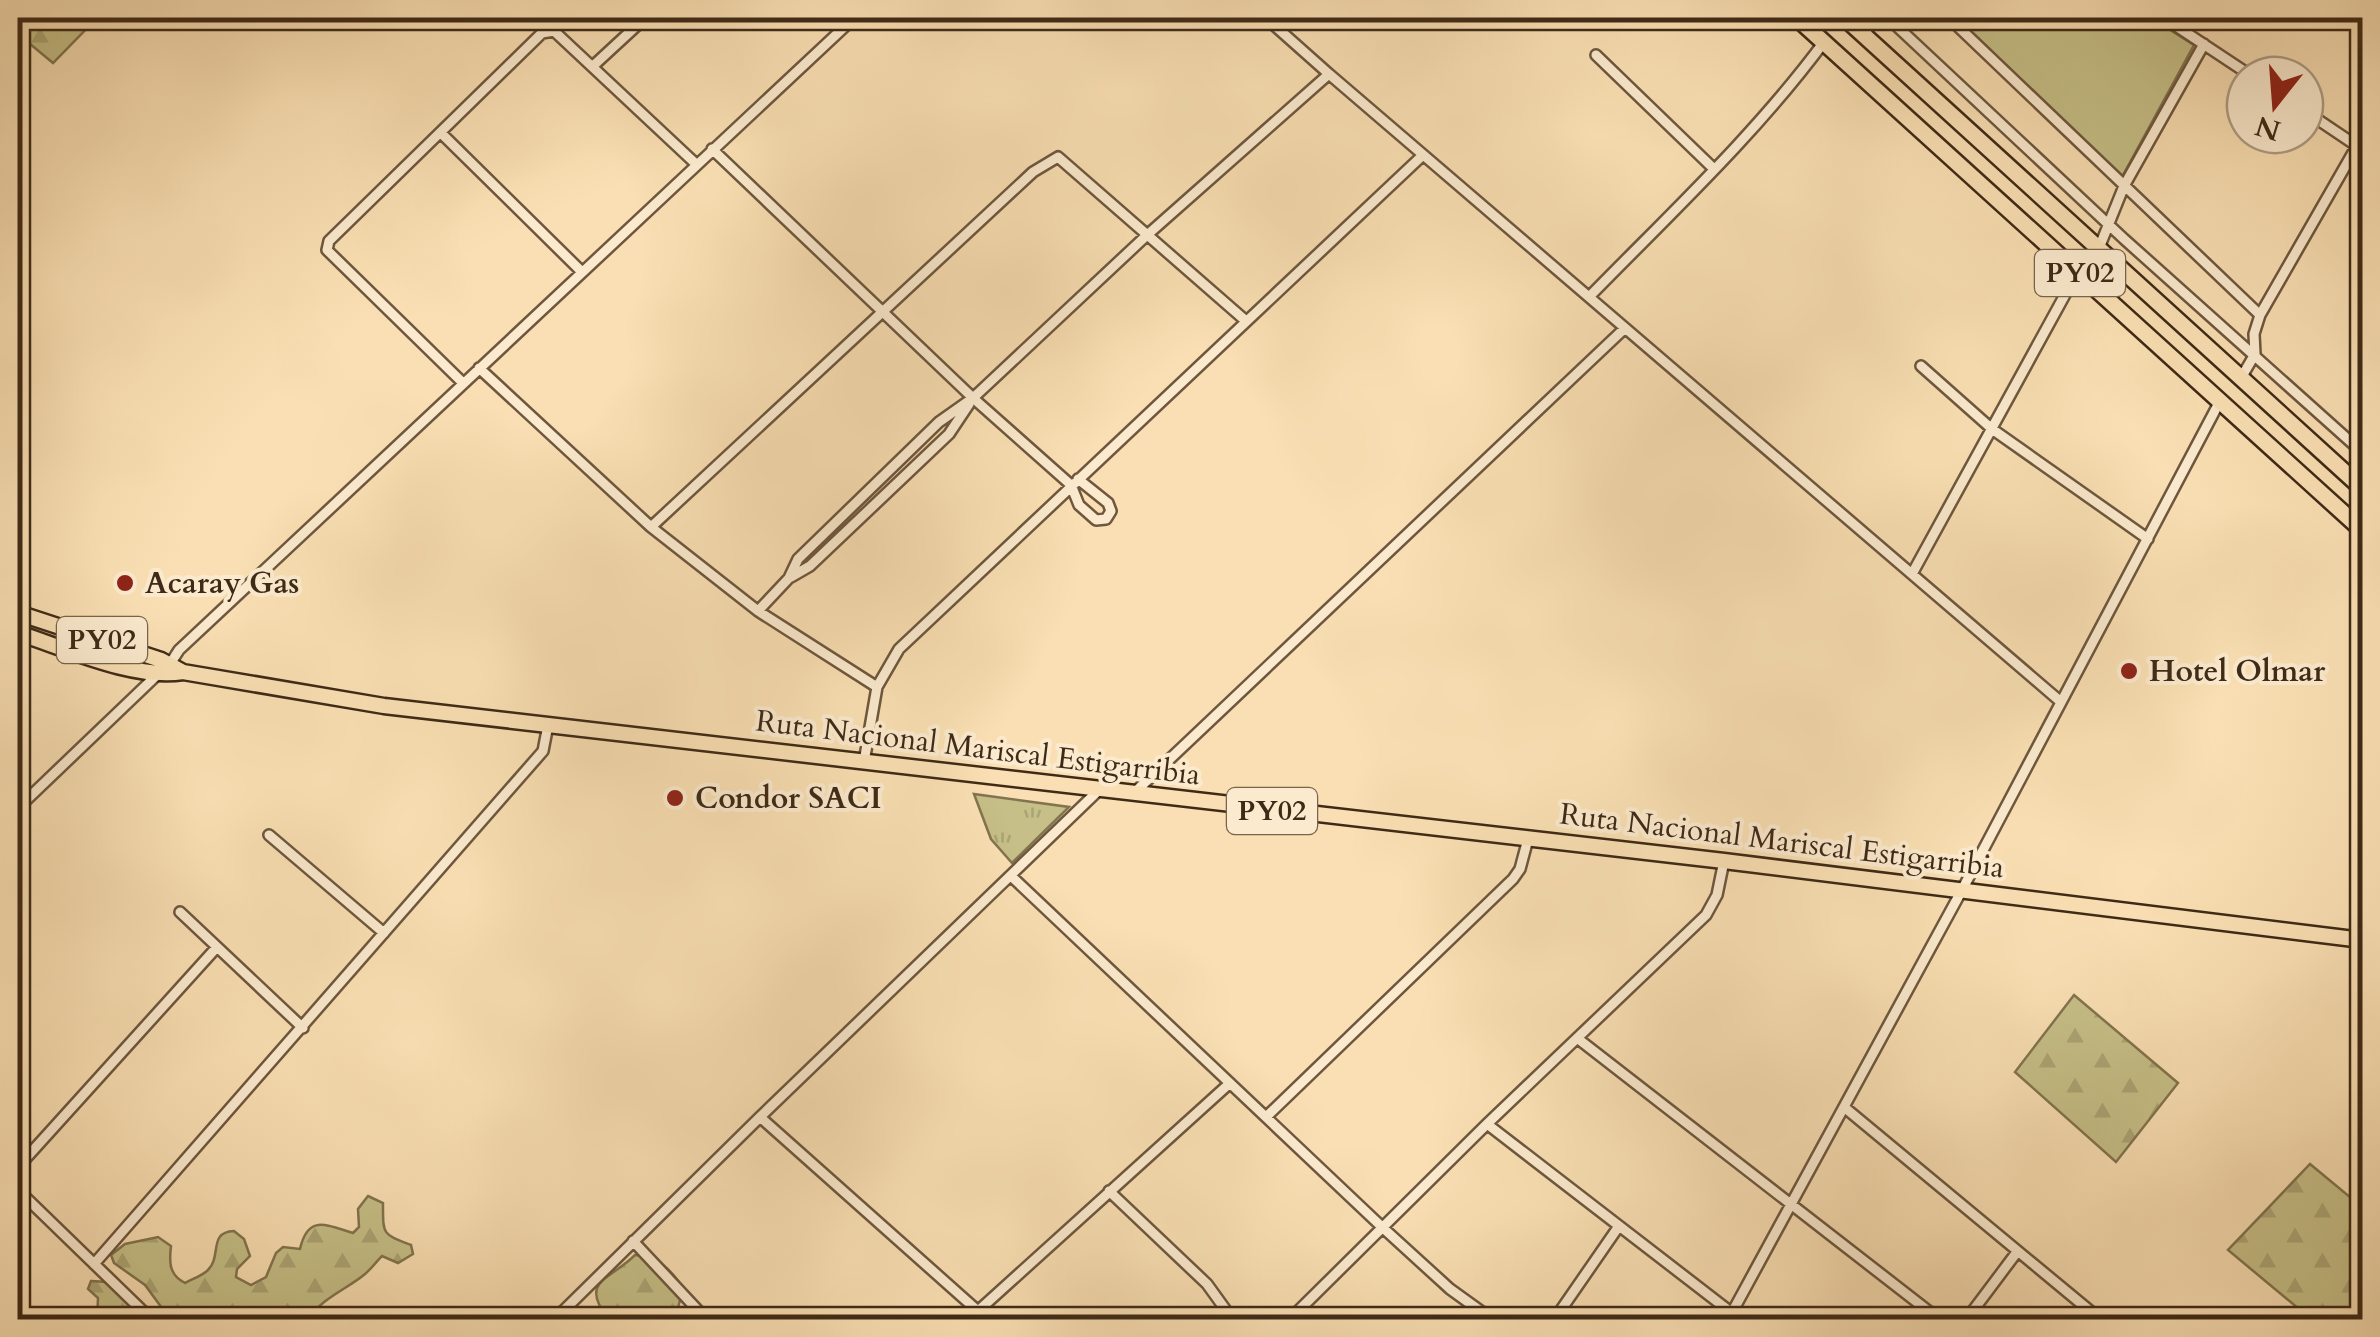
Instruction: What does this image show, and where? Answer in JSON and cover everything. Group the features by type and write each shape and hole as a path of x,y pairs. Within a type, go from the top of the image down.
{"highway":[{"name":"PY02","path":"1796,18 2362,530"},
{"name":"PY02","path":"1845,18 2362,488"}],"main road":[{"name":"Ruta Nacional Mariscal Estigarribia","path":"18,613 171,670"},
{"name":"Ruta Nacional Mariscal Estigarribia","path":"18,633 171,670 384,706 1724,861 2362,940"}],"street":[{"path":"593,66 644,18"},
{"path":"18,808 171,670 178,650 854,18"},
{"path":"1266,18 2061,702"},
{"path":"1864,34 1875,18"},
{"path":"1888,18 2362,452"},
{"path":"1949,18 2260,316"},
{"path":"2164,18 2225,58"},
{"path":"462,383 328,250 329,242 542,33 554,31 696,164"},
{"path":"1589,298 1714,169 1824,42"},
{"path":"2099,248 2124,186 2204,44"},
{"path":"1596,54 1714,169"},
{"path":"758,612 789,578 798,559 939,422 973,398 1146,236 1329,74"},
{"path":"2241,378 2255,354 2254,334 2260,316 2360,142 2325,123"},
{"path":"441,133 581,271"},
{"path":"712,149 973,398 1074,482 1108,503 1111,511 1106,519 1096,520 1079,505 1074,482"},
{"path":"864,762 877,687 899,649 1423,155"},
{"path":"651,527 1032,172 1058,157 1246,320"},
{"path":"1912,574 2078,270"},
{"path":"1133,794 1625,328"},
{"path":"1921,366 1992,429 2148,539"},
{"path":"479,368 651,527 758,612 877,687"},
{"path":"789,578 810,566 949,434 973,398"},
{"path":"1487,1124 1730,1316 1962,890 2220,400"},
{"path":"94,1264 543,750 548,725"},
{"path":"554,1320 1100,790"},
{"path":"270,834 384,933"},
{"path":"1266,1118 1514,879 1528,839"},
{"path":"1289,1320 1706,915 1717,896 1724,861"},
{"path":"1012,876 1382,1227 1450,1288 1493,1320"},
{"path":"180,912 303,1028"},
{"path":"18,1167 217,947"},
{"path":"1576,1038 1940,1320"},
{"path":"968,1320 1230,1083"},
{"path":"1844,1108 2102,1320"},
{"path":"760,1116 988,1320"},
{"path":"18,1190 152,1320"},
{"path":"1109,1191 1207,1284 1233,1320"},
{"path":"1554,1320 1619,1226"},
{"path":"633,1241 707,1320"},
{"path":"1966,1320 2017,1252"}],"green space":[{"path":"18,18 97,18 53,63 18,34"},
{"path":"1957,18 2151,18 2194,45 2122,177"},
{"path":"974,794 1069,807 1012,863 991,839"},
{"path":"2074,995 2178,1083 2116,1162 2015,1072"},
{"path":"2310,1164 2362,1207 2362,1319 2311,1319 2228,1250"},
{"path":"368,1196 383,1203 386,1232 411,1245 413,1254 398,1263 382,1256 365,1274 320,1306 310,1319 170,1319 145,1285 114,1263 111,1255 125,1244 158,1237 171,1246 171,1268 185,1283 208,1270 218,1240 226,1232 234,1231 244,1239 250,1256 237,1269 236,1277 251,1285 266,1277 276,1253 283,1247 300,1249 313,1226 326,1225 353,1233 359,1227 358,1209"},
{"path":"635,1255 660,1262 678,1280 687,1295 678,1308 686,1312 683,1319 608,1319 596,1296 597,1288"},
{"path":"91,1281 108,1282 148,1319 97,1319 98,1298 88,1289"}],"place":[{"name":"Acaray Gas","path":"125,583"},
{"name":"Hotel Olmar","path":"2129,671"},
{"name":"Condor SACI","path":"675,798"}]}
